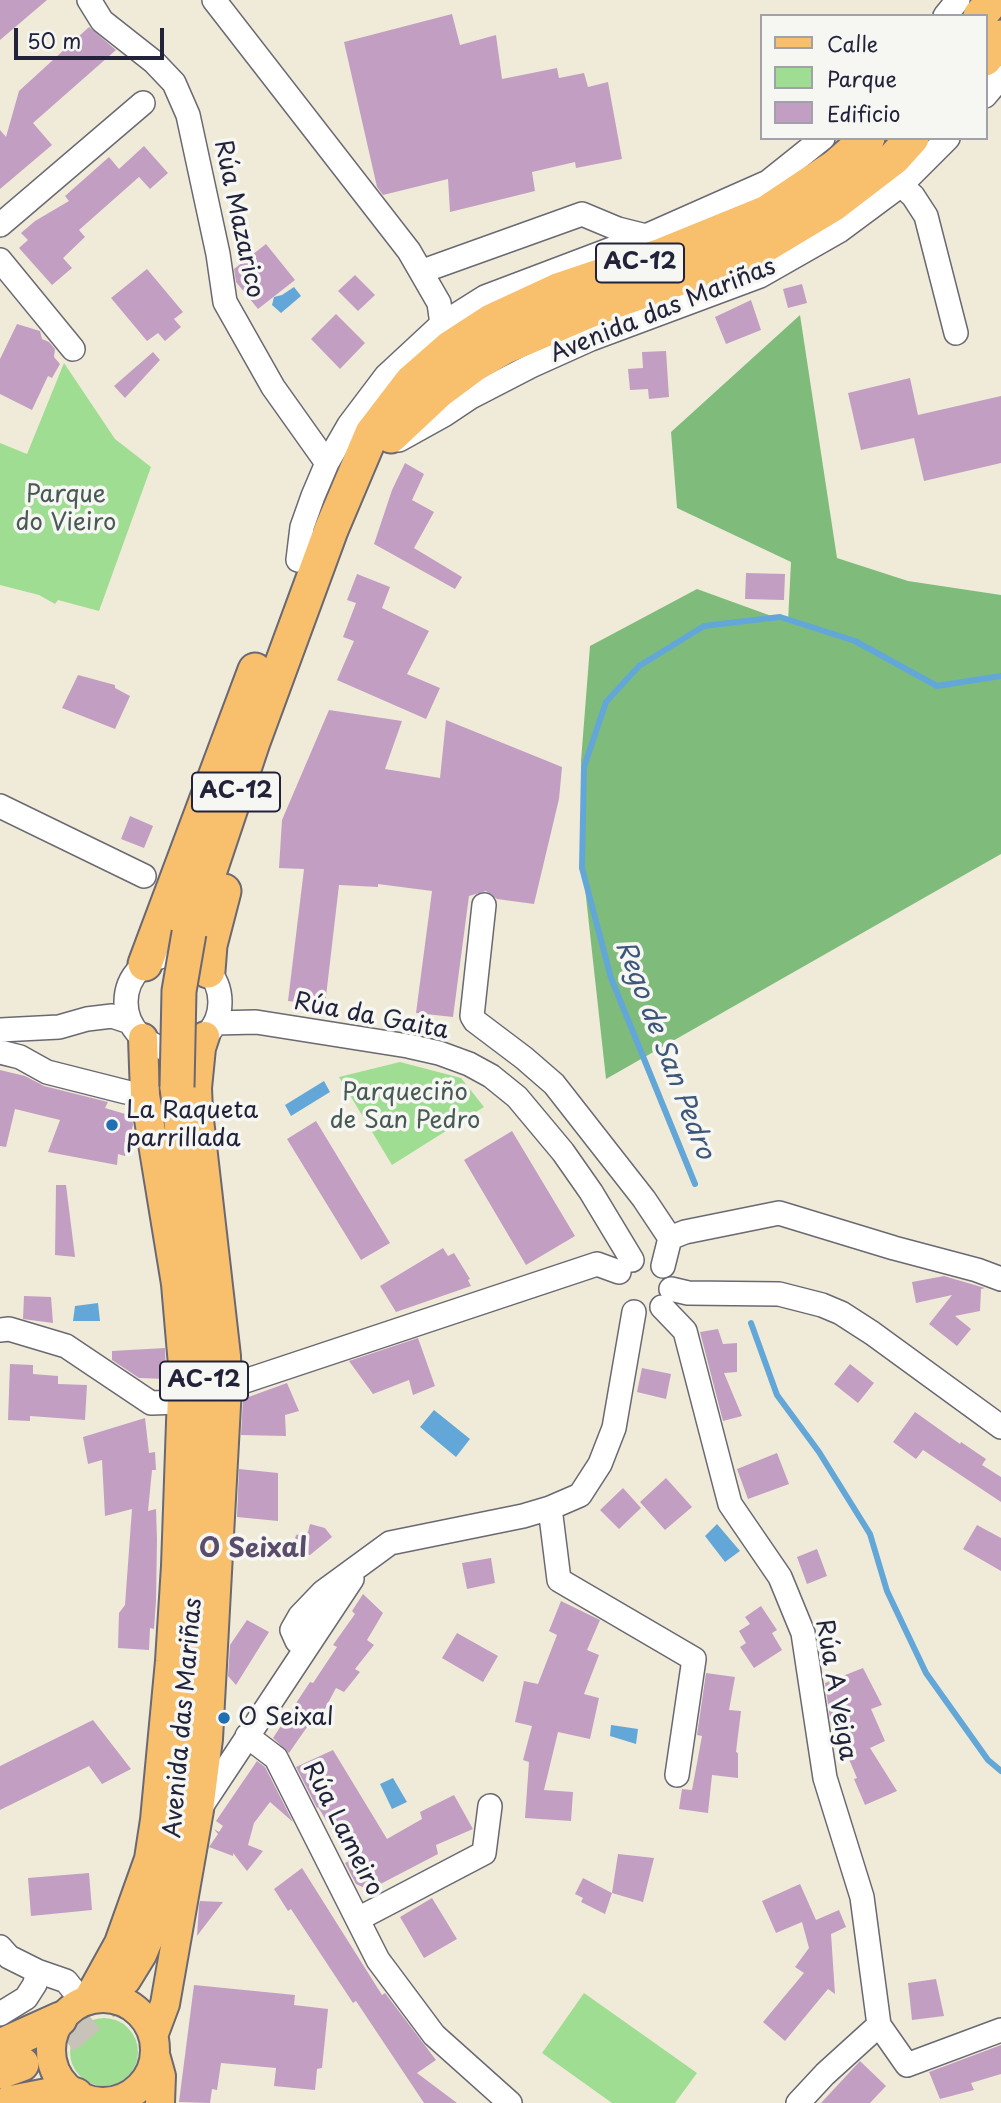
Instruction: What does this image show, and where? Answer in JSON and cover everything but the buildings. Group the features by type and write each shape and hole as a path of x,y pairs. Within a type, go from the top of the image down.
{"highway":[{"path":"982,14 993,0"},
{"path":"987,57 1001,37"},
{"name":"Avenida das Mariñas","path":"124,1979 140,1953 156,1915 165,1888 172,1850 184,1754 203,1468 201,1298 177,1087 178,990 189,933 253,742 340,510 372,433 411,382 451,347 491,321 558,290 659,256 767,212 836,166 866,140"},
{"name":"Avenida das Mariñas","path":"340,510 380,448 419,408 455,379 505,347 581,314 754,252 834,204 894,158 910,140"},
{"path":"213,982 210,945 228,875 326,599 370,485 399,440 455,379"},
{"path":"136,977 298,560 342,464 376,415 411,382"},
{"path":"7,2061 77,2007"},
{"path":"9,2103 50,2095 88,2100"}],"main road":[{"path":"136,1030 176,1284 183,1365 170,1661 151,1846 133,1908 119,1943 77,2007 52,2035 50,2052 54,2069 63,2084 88,2100 107,2102 121,2099 134,2091 151,2069 199,1810 208,1739 227,1387 226,1356 198,1111 197,1088 210,1030"},
{"path":"77,2007 116,1999 139,2012 148,2023 154,2045 161,2076 160,2103"}],"street":[{"name":"Rúa Mazarico","path":"89,0 102,21 154,62 174,83 188,116 213,230 225,302 273,387 327,463"},
{"path":"214,0 410,251 437,292 471,298 485,297"},
{"path":"947,14 958,0"},
{"path":"987,94 1001,78"},
{"path":"0,225 143,103"},
{"path":"298,560 302,527 327,463 349,425 386,376 442,324 485,297 646,236 768,181 820,140"},
{"name":"Avenida das Mariñas","path":"399,440 471,397 531,366 591,339 760,276 839,231 901,185 945,140"},
{"path":"901,185 913,196 926,216 956,333"},
{"path":"426,277 582,214 618,229 646,236"},
{"path":"2,269 73,349"},
{"path":"426,277 439,303 442,324"},
{"path":"0,806 144,876"},
{"name":"Rúa da Gaita","path":"484,905 472,1016 554,1084 644,1199 670,1238"},
{"path":"87,1019 157,958 171,955 197,962 213,982 220,1003 210,1030 194,1044 181,1048 167,1049 154,1045 136,1030 112,1016 87,1019 59,1027 9,1030 10,1054 47,1072 126,1092"},
{"path":"136,977 126,1000 136,1030"},
{"name":"Rúa da Gaita","path":"213,982 229,1004 256,1022"},
{"name":"Rúa da Gaita","path":"210,1030 256,1022 439,1053 491,1076 517,1097 563,1152 591,1192 624,1287"},
{"path":"663,1266 670,1238 685,1232 779,1213 1001,1279"},
{"path":"199,1810 308,1643 297,1641 292,1630 300,1616 323,1592 390,1543 523,1516 580,1495 600,1464 614,1428 624,1287 648,1258 663,1266 668,1273 667,1298"},
{"path":"227,1387 597,1264 649,1313 667,1298 688,1293 759,1292 802,1298 841,1313 1000,1428"},
{"name":"Rúa A Veiga","path":"667,1298 685,1331 730,1504 780,1577 803,1633 825,1778 862,1897 878,2025 907,2065 1001,2030"},
{"path":"0,1330 9,1329 66,1346 151,1403 181,1402"},
{"path":"550,1508 559,1580 694,1659 677,1775"},
{"name":"Rúa Lameiro","path":"247,1736 276,1758 378,1960 434,2035 510,2103"},
{"name":"Rúa Lameiro","path":"358,1919 484,1853 490,1806"},
{"path":"0,1947 9,1957 66,1981 77,2007"},
{"path":"0,2014 26,1998 35,1984 37,1971"},
{"path":"798,2103 878,2025"}],"green space":[{"path":"800,315 837,558 908,581 1001,595 1001,854 606,1079 585,888 581,761 590,646 697,589 788,622 791,562 677,508 671,432"},
{"name":"Parque do Vieiro","path":"64,363 115,439 151,467 99,611 58,600 55,604 39,595 0,585 0,443 27,454"},
{"name":"Parqueciño de San Pedro","path":"400,1062 461,1078 484,1107 392,1165 339,1077"},
{"path":"584,1993 697,2073 675,2103 612,2103 542,2053"},
{"path":"104,2018 117,2021 128,2028 135,2039 138,2052 135,2065 128,2076 117,2083 104,2086 91,2083 80,2076 73,2065 70,2052 73,2039 80,2028 91,2021"}],"water":[{"path":"294,287 301,296 281,313 272,305 274,297"},
{"path":"324,1081 330,1092 291,1116 285,1105"},
{"path":"98,1303 100,1321 73,1321 75,1306"},
{"path":"434,1410 470,1439 456,1457 420,1427"},
{"path":"717,1524 740,1551 725,1562 705,1536"},
{"path":"611,1725 638,1729 636,1744 610,1736"},
{"path":"393,1778 407,1802 392,1809 380,1784"}],"waterway":[{"name":"Rego de San Pedro","path":"695,1184 611,978 582,868 584,767 606,702 639,666 704,626 780,617 855,641 937,686 1001,676"},
{"name":"Rego de San Pedro","path":"751,1323 777,1395 819,1452 870,1534 887,1591 926,1673 988,1760 1001,1771"}],"tunnel":[{"path":"22,2064 72,2032 106,2002 124,1979"}],"place":[{"name":"La Raqueta parrillada","path":"112,1125"},
{"name":"O Seixal","path":"224,1718"}],"district":[{"name":"O Seixal","path":"253,1550"}]}
